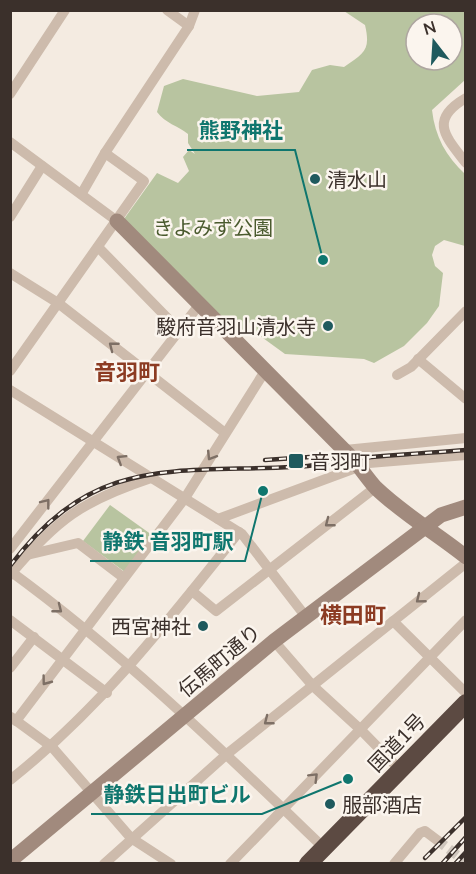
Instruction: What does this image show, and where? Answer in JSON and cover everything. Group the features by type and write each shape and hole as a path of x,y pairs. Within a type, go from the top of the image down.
{"highway":[{"name":"国道1号","path":"308,864 465,703"}],"street":[{"path":"10,94 65,10"},
{"path":"166,10 189,26"},
{"path":"82,193 105,153 189,26 195,10"},
{"path":"465,98 448,111 442,126 444,134 465,164"},
{"path":"10,142 117,221 345,450 376,487 413,519 427,526 465,557"},
{"path":"10,371 144,181 105,153"},
{"path":"10,217 42,166"},
{"path":"98,247 179,330"},
{"path":"10,273 58,303 225,433"},
{"path":"10,549 199,304"},
{"path":"397,375 418,359 465,311"},
{"path":"418,359 465,399"},
{"path":"171,864 131,838 52,747 13,719 64,658 185,498 264,371"},
{"path":"10,390 239,532 306,618"},
{"path":"345,450 465,438"},
{"path":"218,519 360,467 403,459 465,455"},
{"path":"151,478 92,500 46,534 11,573 131,666 186,714 324,848"},
{"path":"192,591 216,611 376,487"},
{"name":"伝馬町通り","path":"10,861 274,641 441,515 465,507"},
{"path":"10,780 52,747 107,693 239,532"},
{"path":"27,555 78,543 124,578"},
{"path":"104,864 227,754 465,563"},
{"path":"10,620 64,658 107,693"},
{"path":"230,864 465,620"},
{"path":"393,621 465,693"},
{"path":"10,668 34,637"},
{"path":"274,641 312,686 361,730 400,770"},
{"path":"394,864 420,833 425,831 437,840"}],"green space":[{"name":"きよみず公園","path":"344,11 465,11 465,80 432,110 442,145 465,174 465,246 444,240 435,246 432,255 435,266 443,273 439,306 427,323 404,346 374,363 364,359 285,354 252,330 252,320 238,335 124,219 157,173 178,183 189,171 183,157 189,150 195,154 188,143 188,134 157,112 164,86 183,79 257,96 299,92 312,70 330,65 344,67 361,54 366,46 365,25"},
{"path":"110,505 152,535 125,572 83,541"}],"tunnel":[{"path":"437,840 466,862"}],"railway":[{"path":"10,566 41,530 72,505 104,487 137,477 209,469 300,467 345,460 466,450"},
{"path":"265,460 325,456"},
{"path":"425,858 466,817"},
{"path":"442,864 466,837"},
{"path":"455,864 466,852"}],"place":[{"name":"清水山","path":"315,179"},
{"name":"熊野神社","path":"323,260"},
{"name":"駿府音羽山清水寺","path":"328,326"},
{"name":"音羽町","path":"296,461"},
{"name":"静鉄 音羽町駅","path":"263,491"},
{"name":"西宮神社","path":"203,626"},
{"name":"静鉄日出町ビル","path":"348,779"},
{"name":"服部酒店","path":"330,804"}],"district":[{"name":"音羽町","path":"127,371"},
{"name":"横田町","path":"353,614"}]}
